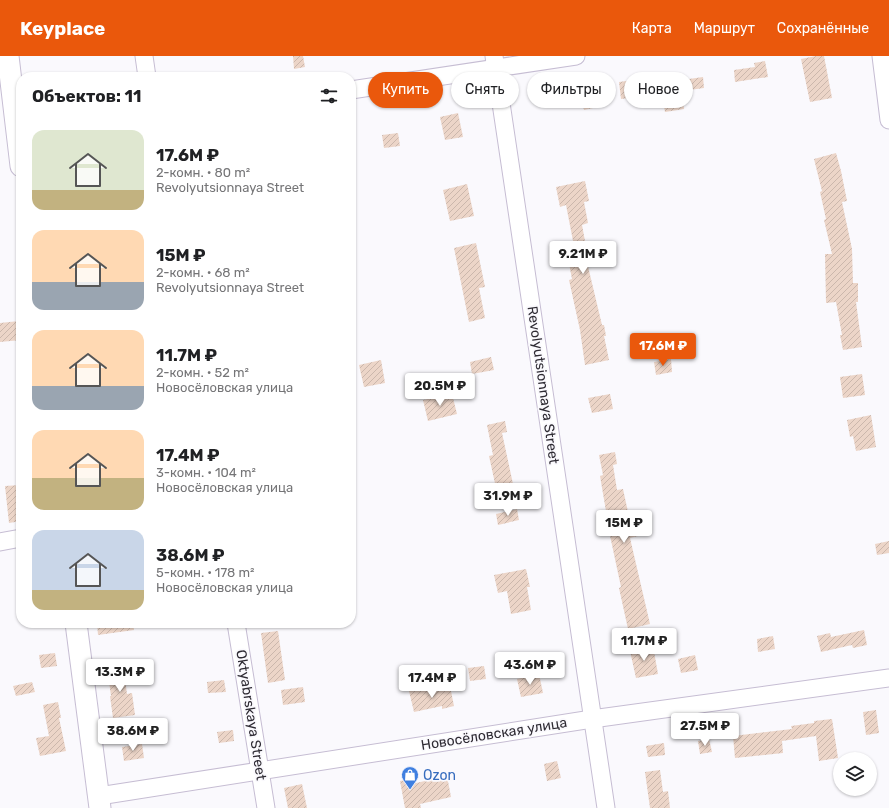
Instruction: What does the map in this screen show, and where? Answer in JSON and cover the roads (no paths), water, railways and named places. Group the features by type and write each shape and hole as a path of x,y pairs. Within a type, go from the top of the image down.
{"street":[{"path":"8,56 16,114"},
{"path":"144,56 147,72"},
{"path":"356,89 495,62 576,56"},
{"path":"881,56 889,120"},
{"name":"Revolyutsionnaya Street","path":"495,62 606,808"},
{"path":"0,542 16,539"},
{"path":"77,628 99,802"},
{"name":"Oktyabrskaya Street","path":"237,628 266,808"},
{"name":"Новосёловская улица","path":"99,802 260,770 592,719 889,678"}],"place":[{"name":"Ozon","path":"410,790"}]}
